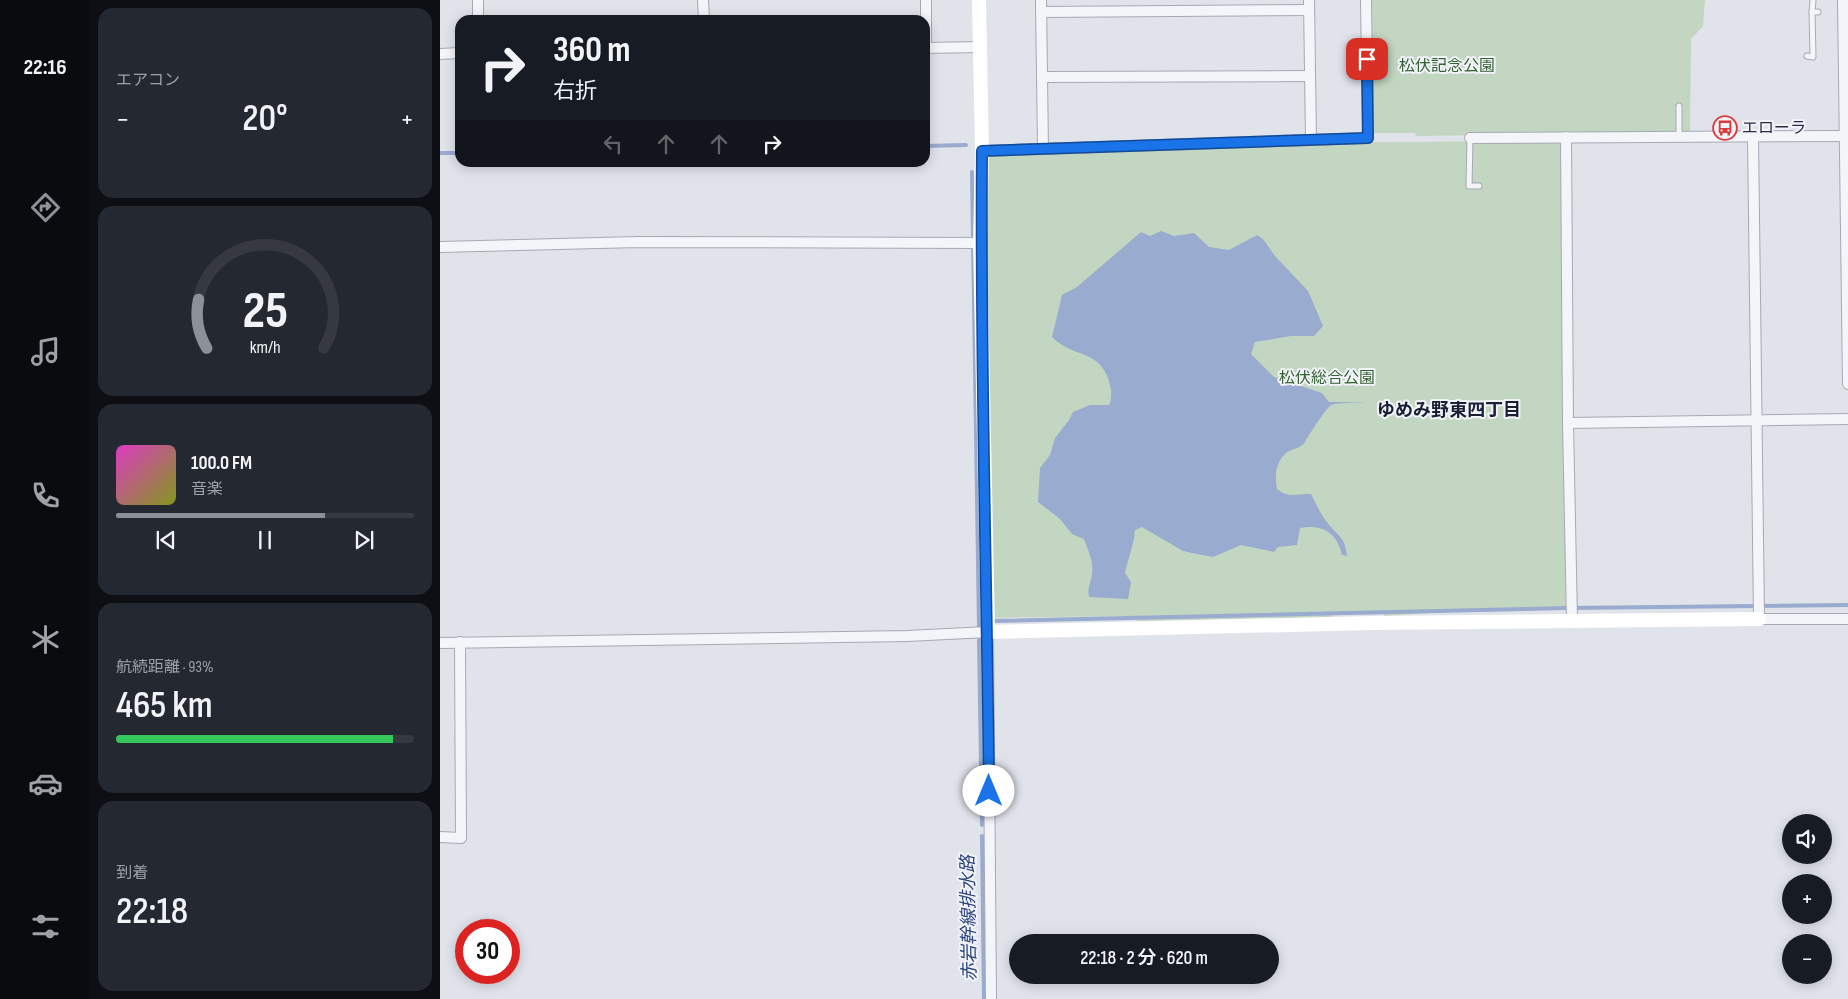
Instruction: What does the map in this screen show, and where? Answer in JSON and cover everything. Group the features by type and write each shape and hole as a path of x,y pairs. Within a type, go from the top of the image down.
{"street":[{"path":"478,0 478,15"},
{"path":"703,0 704,15"},
{"path":"926,0 926,15"},
{"path":"979,0 982,151 976,243 988,632 991,999"},
{"path":"1041,0 1042,149"},
{"path":"982,151 1368,138 1366,0"},
{"path":"1843,0 1845,32 1844,136 1848,384"},
{"path":"1042,12 1309,5 1311,140"},
{"path":"930,48 981,47"},
{"path":"440,54 455,54"},
{"path":"1043,77 1310,76"},
{"path":"1470,138 1679,136 1712,133 1753,136 1844,136"},
{"path":"1753,136 1758,619"},
{"path":"1566,137 1568,423 1572,620"},
{"path":"440,247 638,242 976,243"},
{"path":"1568,423 1848,419"},
{"path":"440,642 908,636 988,632 1572,620 1848,620"},
{"path":"440,837 461,838 460,642"}],"lane":[{"path":"1807,56 1813,57 1815,12 1812,0"},
{"path":"1679,106 1679,136"},
{"path":"1470,138 1469,186 1479,186"}],"green space":[{"name":"松伏記念公園","path":"1370,0 1705,0 1703,26 1691,39 1690,131 1676,131 1676,133 1416,136 1415,133 1374,133 1374,128 1370,128 1370,58 1373,57 1373,53 1370,53"},
{"name":"松伏総合公園","path":"1562,141 1566,608 1477,610 1384,616 1384,611 1331,612 1331,617 1137,621 1135,616 988,618 984,154 1368,142"}],"water":[{"path":"1161,231 1174,236 1194,233 1209,247 1229,250 1257,235 1263,239 1275,256 1308,291 1323,326 1314,336 1291,336 1255,342 1251,354 1274,377 1322,393 1329,402 1366,402 1331,405 1303,444 1283,456 1276,472 1277,489 1290,495 1311,494 1320,512 1343,540 1347,556 1342,555 1340,547 1332,535 1315,527 1300,528 1297,545 1278,547 1274,552 1241,545 1213,557 1183,551 1142,527 1135,530 1125,573 1131,582 1128,599 1089,597 1092,570 1084,539 1072,534 1060,519 1038,502 1040,468 1050,455 1055,438 1073,412 1090,405 1109,405 1111,388 1107,376 1097,362 1064,346 1052,337 1062,295 1077,287 1141,232 1150,236"}],"waterway":[{"path":"930,146 966,145"},
{"path":"440,153 455,153"},
{"path":"972,172 979,628"},
{"path":"991,621 1566,608 1848,605"},
{"name":"赤岩幹線排水路","path":"979,640 982,825"},
{"name":"赤岩幹線排水路","path":"982,836 984,999"}],"place":[{"name":"エローラ","path":"1725,128"}],"district":[{"name":"ゆめみ野東四丁目","path":"1449,410"}],"route":[{"path":"989,791 988,632 980,243 982,151 1368,138 1367,59"}]}
